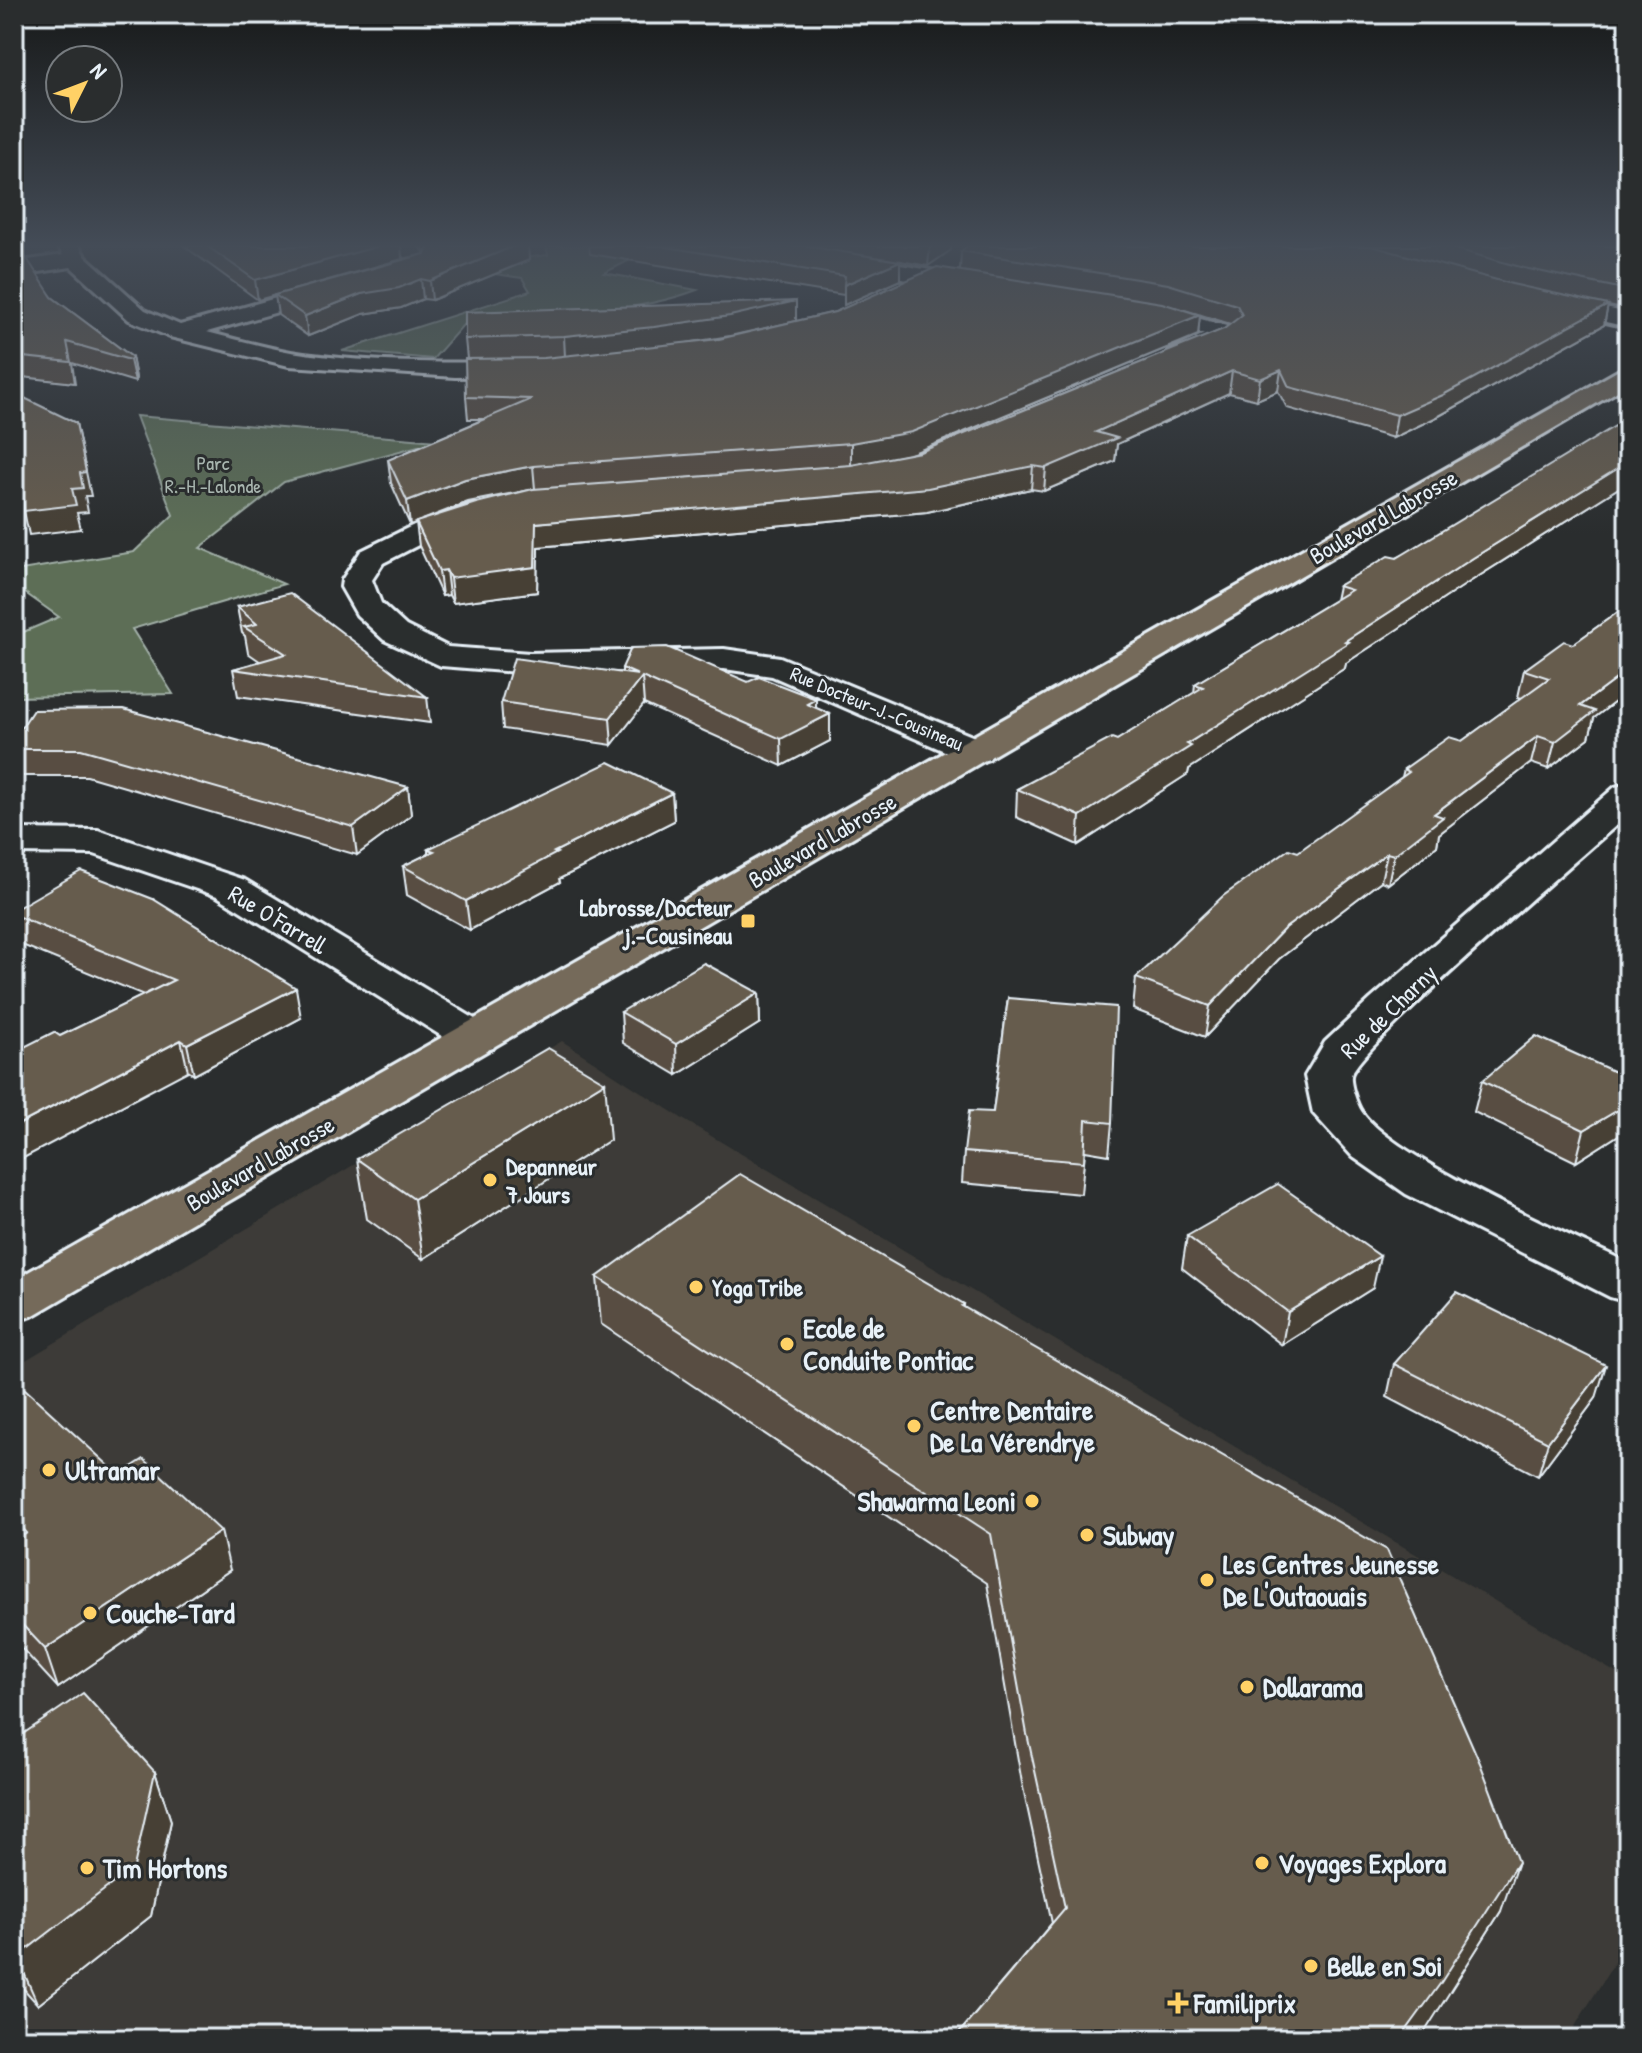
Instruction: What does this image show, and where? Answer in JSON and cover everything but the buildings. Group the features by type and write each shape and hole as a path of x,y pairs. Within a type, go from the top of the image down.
{"main road":[{"name":"Boulevard Labrosse","path":"14,1303 1628,375"}],"street":[{"path":"218,342 289,359 363,367 455,370 547,368"},
{"path":"1154,366 1212,342"},
{"name":"Rue Docteur-J.-Cousineau","path":"507,506 479,511 426,530 372,557 357,580 357,587 368,608 395,633 441,656 530,663 724,659 780,667 976,751"},
{"name":"Rue de Charny","path":"1620,811 1386,1008 1341,1051 1328,1076 1336,1113 1370,1146 1423,1183 1628,1284"},
{"name":"Rue O'Farrell","path":"14,841 98,842 231,888 477,1039"}],"shaded area":[{"path":"562,1041 686,1121 1628,1680 1628,1941 1567,2039 14,2039 14,1367"}],"green space":[{"path":"371,342 448,342 433,359 342,351"},
{"name":"Parc R.-H.-Lalonde","path":"136,416 437,441 284,482 200,548 284,584 132,629 173,694 14,697 14,636 59,617 14,585 14,571 134,552 173,515"}],"place":[{"name":"Labrosse/Docteur j.-Cousineau","path":"748,921"},
{"name":"Depanneur 7 Jours","path":"490,1180"},
{"name":"Yoga Tribe","path":"696,1287"},
{"name":"Ecole de Conduite Pontiac","path":"787,1344"},
{"name":"Centre Dentaire De La Vérendrye","path":"914,1426"},
{"name":"Ultramar","path":"49,1470"},
{"name":"Shawarma Leoni","path":"1032,1501"},
{"name":"Subway","path":"1087,1535"},
{"name":"Les Centres Jeunesse De L'Outaouais","path":"1207,1580"},
{"name":"Couche-Tard","path":"90,1613"},
{"name":"Dollarama","path":"1247,1687"},
{"name":"Voyages Explora","path":"1262,1863"},
{"name":"Tim Hortons","path":"87,1868"},
{"name":"Belle en Soi","path":"1311,1966"},
{"name":"Familiprix","path":"1178,2003"}]}
